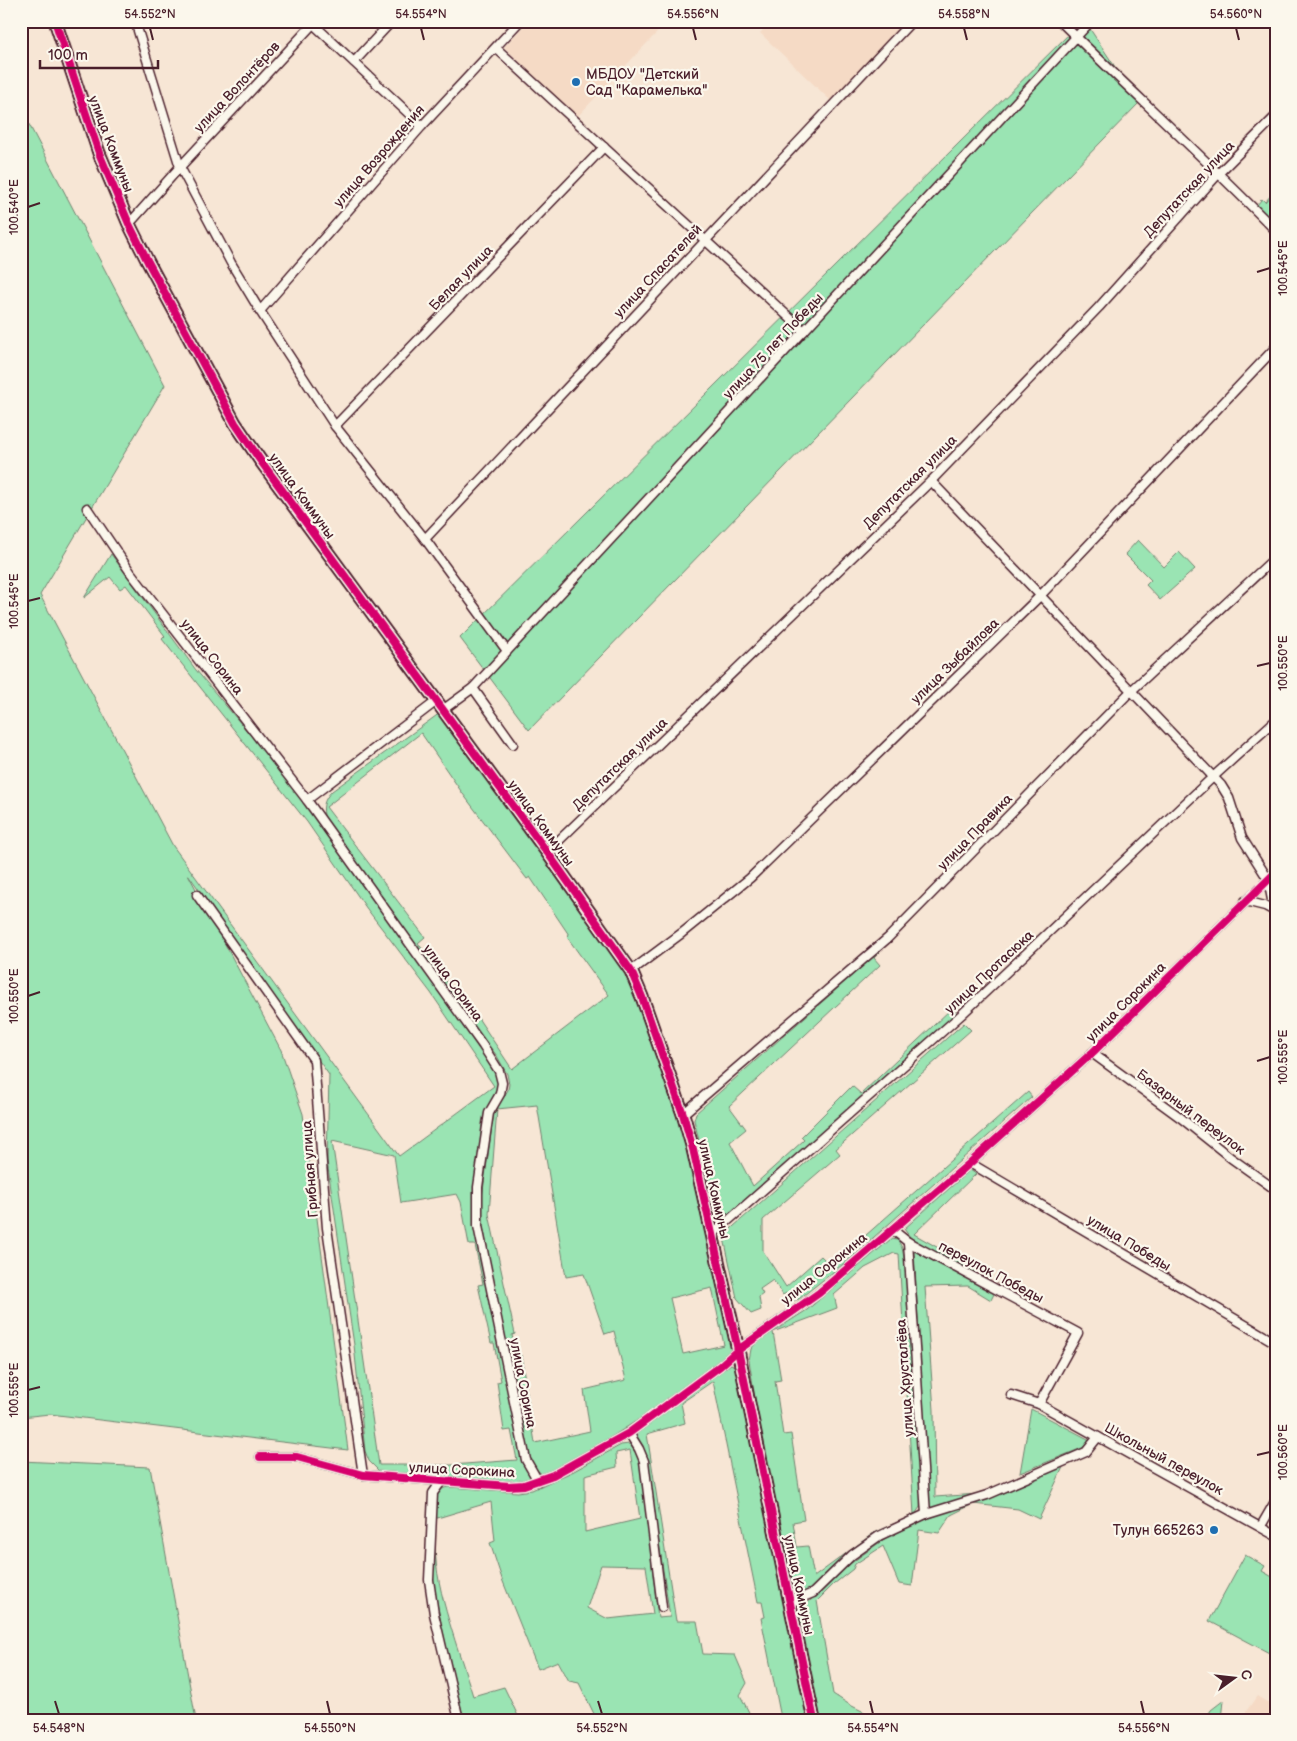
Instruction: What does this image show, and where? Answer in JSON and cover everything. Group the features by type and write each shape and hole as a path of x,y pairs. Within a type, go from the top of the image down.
{"street":[{"name":"улица Коммуны","path":"55,21 99,153 129,224 235,423 260,460 441,705 631,971 683,1114 738,1350 814,1720"},
{"path":"135,21 180,167 231,263 335,426 425,539 507,651"},
{"path":"354,62 392,21"},
{"name":"улица Возрождения","path":"260,311 422,126 520,21"},
{"name":"улица Спасателей","path":"425,539 912,21"},
{"path":"1060,21 1219,173 1276,232"},
{"name":"улица 75 лет Победы","path":"307,800 441,705 473,688 1091,21"},
{"name":"улица Волонтёров","path":"129,224 311,22"},
{"path":"311,22 422,126"},
{"path":"496,48 804,330"},
{"name":"Депутатская улица","path":"547,852 931,481 1100,307 1219,173 1276,116"},
{"name":"Белая улица","path":"335,426 604,147"},
{"name":"улица Зыбайлова","path":"631,971 750,878 1040,596 1276,347"},
{"path":"931,481 1225,790 1242,838 1268,879 1272,900 1276,904"},
{"name":"улица Сорина","path":"87,508 131,573 307,800 483,1046 499,1072 502,1089 489,1113 478,1187 478,1226 526,1460 538,1481"},
{"name":"улица Правика","path":"683,1114 888,938 1130,692 1276,557"},
{"path":"473,688 513,744"},
{"name":"улица Протасюка","path":"712,1235 962,1015 1212,777 1276,720"},
{"name":"улица Сорокина","path":"260,1457 296,1456 363,1475 509,1486 524,1485 562,1471 629,1433 720,1366 738,1350 819,1292 893,1230 1092,1053 1276,872"},
{"name":"Грибная улица","path":"197,895 314,1060 327,1228 363,1475"},
{"path":"1245,902 1266,906 1276,912"},
{"name":"Базарный переулок","path":"1092,1053 1182,1118 1231,1158 1276,1190"},
{"name":"улица Победы","path":"970,1163 1276,1343"},
{"name":"переулок Победы","path":"893,1230 908,1242 1078,1333 1039,1404"},
{"name":"улица Хрусталёва","path":"908,1242 926,1514"},
{"name":"Школьный переулок","path":"1011,1395 1039,1404 1276,1536"},
{"path":"629,1433 644,1461 662,1607"},
{"path":"789,1603 813,1594 852,1555 870,1541 926,1514 987,1495 1086,1452 1098,1436"},
{"path":"441,1482 432,1492 428,1580 459,1720"},
{"path":"1260,1526 1276,1500"}],"shaded area":[{"name":"МБДОУ \"Детский Сад \"Карамелька\"","path":"529,21 668,21 577,117 504,47"},
{"path":"772,21 906,21 831,101 760,33"},
{"path":"1257,1696 1276,1708 1276,1720 1240,1720"}],"green space":[{"path":"1082,21 1094,21 1088,26 1139,103 529,730 460,638"},
{"path":"21,109 165,385 40,595 173,846 399,1156 494,1086 431,993 367,909 307,822 162,639 165,636 126,585 120,589 110,577 84,598 111,554 196,670 278,768 341,853 494,1070 499,1084 497,1094 484,1114 481,1129 475,1218 477,1244 522,1463 533,1478 529,1481 511,1484 382,1474 369,1461 365,1451 354,1345 327,1161 329,1075 188,874 281,1050 303,1114 348,1450 50,1414 21,1417","holes":["332,1141 394,1155 401,1203 457,1194 461,1202 469,1245 475,1245 483,1284 478,1285 491,1343 494,1343 501,1381 497,1382 504,1431 511,1430 517,1460 452,1465 379,1465"]},
{"path":"1273,193 1276,196 1276,226 1256,206 1262,199 1265,202"},
{"path":"1138,540 1164,567 1179,552 1195,569 1160,600 1146,585 1151,580 1125,554"},
{"path":"440,713 631,981 680,1115 731,1340 731,1349 727,1356 650,1412 547,1474 542,1474 536,1469 526,1447 483,1227 482,1198 494,1112 508,1090 507,1074 497,1056 325,820 324,804 332,791","holes":["421,733 463,794 527,879 530,877 569,935 567,937 609,995 512,1069 472,1009 468,1011 418,943 425,937 326,807","537,1105 566,1277 584,1274 605,1334 614,1331 626,1380 584,1390 590,1431 535,1443 521,1355 516,1356 512,1335 515,1334 489,1214 497,1109","712,1288 724,1345 683,1354 670,1298"]},
{"path":"889,943 874,958 880,965 729,1106 746,1129 730,1142 753,1186 804,1140 801,1137 852,1086 861,1094 952,1008 958,1014 729,1219 718,1219 694,1120 696,1113"},
{"path":"964,1023 971,1030 836,1149 840,1154 763,1220 763,1251 786,1287 821,1256 831,1266 1028,1092 1032,1097 847,1261 799,1299 792,1301 786,1293 783,1295 773,1280 760,1289 763,1294 759,1297 761,1310 751,1314 737,1298 724,1238 725,1234"},
{"path":"970,1170 976,1174 914,1234 977,1270 975,1276 910,1237 904,1229"},
{"path":"891,1239 898,1240 905,1262 921,1492 920,1507 914,1514 899,1254 894,1253 865,1268 834,1295 837,1308 773,1332 781,1380 775,1381 783,1435 791,1434 804,1520 793,1522 797,1547 808,1546 814,1577 875,1532 904,1520 878,1533 807,1595 796,1598 792,1589 758,1417 749,1360 751,1349 757,1342 807,1310"},
{"path":"914,1251 994,1294 991,1300 968,1286 925,1287 934,1410 935,1497 978,1494 934,1509 929,1504"},
{"path":"731,1364 736,1367 809,1720 767,1720 781,1718 761,1618 765,1617 762,1602 758,1602 713,1381 681,1403 685,1423 647,1434 676,1621 697,1621 703,1654 735,1655 747,1683 740,1695 753,1720 597,1720 579,1683 569,1681 558,1661 538,1669 502,1579 490,1543 495,1541 491,1502 434,1519 435,1498 439,1491 449,1487 518,1492 532,1490 574,1471 621,1445 629,1444 633,1447 641,1465 658,1618 670,1617 647,1462 635,1437 637,1431","holes":["630,1450 640,1519 585,1532 585,1475 617,1467 616,1453","601,1565 646,1566 653,1614 608,1619 587,1608"]},
{"path":"1031,1409 1088,1439 1089,1444 1020,1473"},
{"path":"21,1461 150,1467 196,1720 21,1720"},
{"path":"1064,1465 1039,1519 1018,1509 973,1504 951,1515 939,1533 919,1530 912,1586 899,1584 883,1546 855,1564 853,1569 817,1601 833,1694 880,1720 821,1720 798,1619 799,1611 847,1566 887,1537 921,1521 981,1500"},
{"path":"435,1546 439,1583 473,1696 504,1687 520,1720 464,1720 435,1591 433,1564"},
{"path":"1245,1555 1265,1566 1262,1571 1276,1579 1276,1651 1273,1655 1209,1621"},
{"path":"1224,1700 1222,1720 1205,1720 1211,1710"}],"cycle path":[{"path":"55,21 99,153 129,224 235,423 260,460 547,852 631,971 683,1114 693,1149 738,1350 814,1720"},
{"path":"260,1457 297,1457 363,1475 509,1486 524,1485 553,1475 629,1433 720,1366 738,1350 819,1293 970,1163 1092,1053 1276,872"}],"place":[{"name":"МБДОУ \"Детский Сад \"Карамелька\"","path":"576,82"},
{"name":"Тулун 665263","path":"1214,1530"}]}
